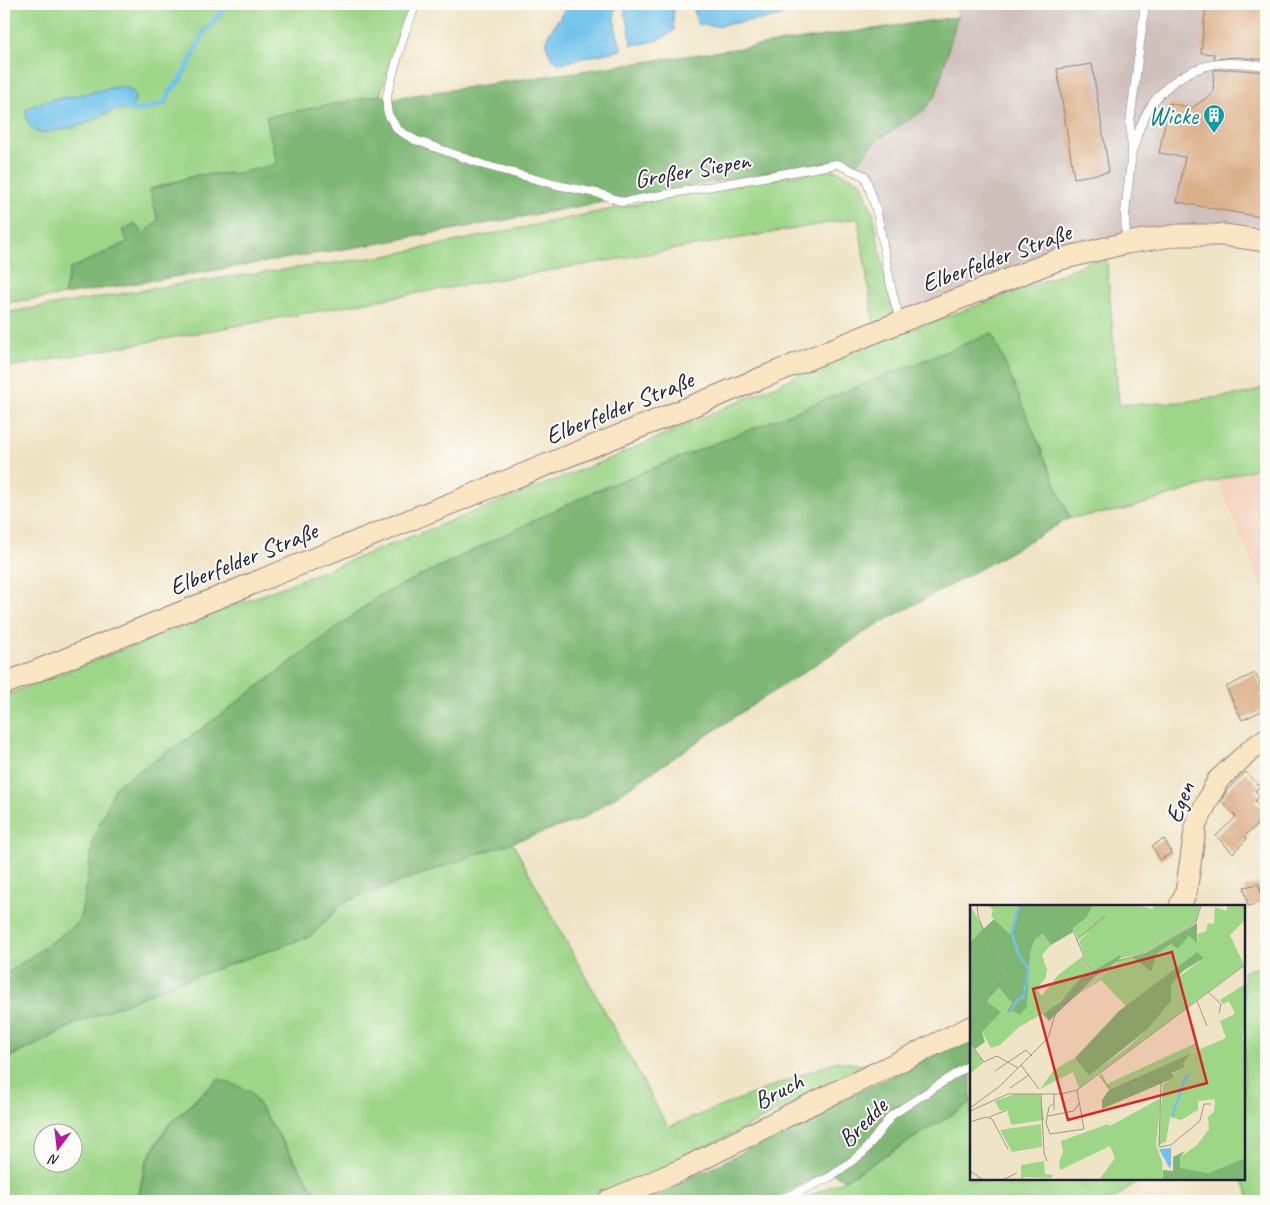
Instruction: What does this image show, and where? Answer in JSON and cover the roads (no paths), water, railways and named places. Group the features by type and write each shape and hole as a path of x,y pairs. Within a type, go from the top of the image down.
{"main road":[{"name":"Elberfelder Straße","path":"4,684 1057,260 1126,243 1179,235 1224,235 1266,241"},
{"name":"Egen","path":"1180,905 1186,892 1196,824 1218,780 1253,748 1266,740"},
{"name":"Bruch","path":"608,1201 680,1170 970,1027"}],"lane":[{"name":"Großer Siepen","path":"416,4 404,35 387,95 387,110 398,130 415,140 484,165 557,185 601,194 624,202 837,164 865,176 877,212 889,279 900,322"},
{"path":"1126,243 1125,213 1132,152 1130,123 1145,4"},
{"path":"1132,152 1141,124 1150,106 1166,87 1184,74 1205,66 1232,63 1266,66"},
{"name":"Bredde","path":"778,1201 830,1177 863,1153 892,1115 970,1065"}],"water":[{"path":"570,4 616,4 615,22 622,50 567,62 559,63 552,59 546,45 549,33"},
{"path":"625,4 675,4 674,30 654,41 631,45 629,27 625,15"},
{"path":"693,4 789,4 788,11 783,15 773,18 713,26 697,24"},
{"path":"123,87 132,91 135,98 130,108 111,111 74,127 42,133 31,128 28,122 26,110 39,103"}],"waterway":[{"path":"127,109 141,110 165,103 170,91 180,80 190,62 205,30 227,4"}],"place":[{"name":"Wicke","path":"1214,134"}]}
